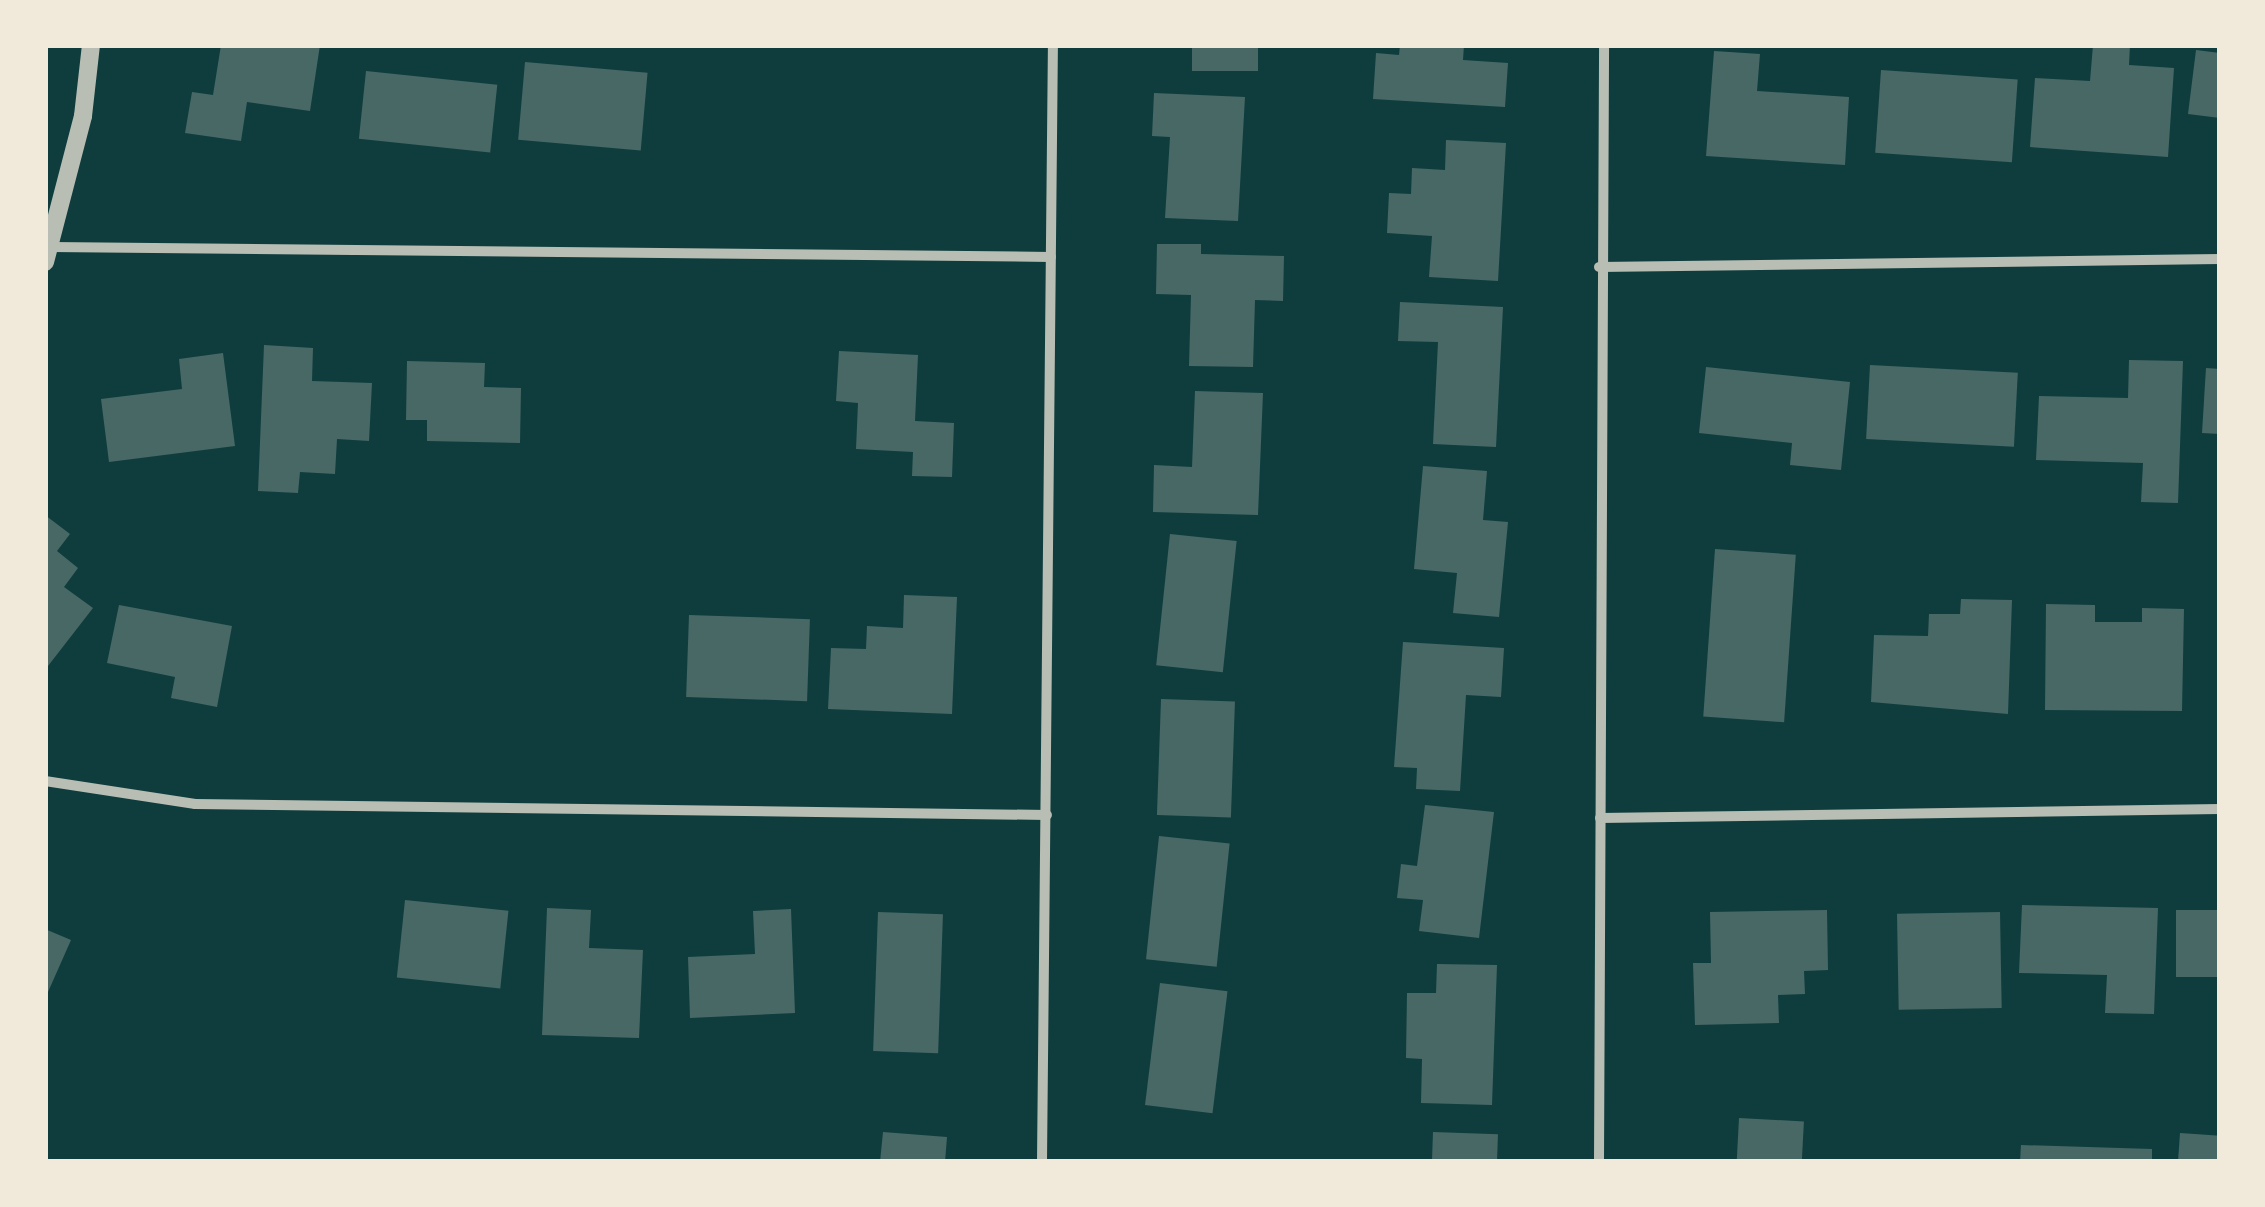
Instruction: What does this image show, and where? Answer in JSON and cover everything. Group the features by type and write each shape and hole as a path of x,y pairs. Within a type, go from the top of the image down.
{"street":[{"path":"91,45 83,116 48,255 1051,257"},
{"path":"1042,1162 1054,45"},
{"path":"1600,1162 1600,267 1604,45"},
{"path":"1600,267 2220,259"},
{"path":"45,781 195,804 1047,815"},
{"path":"1600,818 2220,809"}],"building":[{"path":"221,45 320,45 310,111 247,102 241,141 185,133 192,92 213,95"},
{"path":"1192,45 1258,45 1258,71 1192,71"},
{"path":"1400,45 1464,45 1463,60 1508,63 1505,107 1373,99 1376,53 1399,55"},
{"path":"2093,45 2130,45 2129,65 2174,68 2168,157 2030,147 2035,78 2090,81"},
{"path":"2196,50 2220,53 2220,118 2188,114"},
{"path":"1714,51 1760,54 1757,91 1849,97 1845,165 1706,156"},
{"path":"525,62 648,73 641,150 518,140"},
{"path":"1881,70 2018,80 2012,162 1875,153"},
{"path":"366,71 497,85 490,152 359,139"},
{"path":"1154,93 1245,97 1238,221 1165,218 1170,137 1152,136"},
{"path":"1446,140 1506,143 1498,281 1429,277 1432,236 1387,233 1389,193 1411,194 1412,168 1445,170"},
{"path":"1157,244 1201,244 1201,254 1284,256 1283,301 1255,300 1253,367 1189,366 1191,295 1156,294"},
{"path":"1400,302 1503,307 1496,447 1433,444 1438,342 1398,341"},
{"path":"264,345 313,348 312,381 372,383 369,441 337,439 335,474 300,472 298,493 258,491"},
{"path":"839,351 918,355 915,421 954,423 952,477 912,476 913,452 856,449 858,403 836,401"},
{"path":"223,353 235,446 109,462 101,399 182,389 179,359"},
{"path":"2129,360 2183,361 2178,503 2141,502 2143,463 2036,460 2039,396 2128,398"},
{"path":"407,361 485,363 484,387 521,388 520,443 427,441 427,420 406,420"},
{"path":"1870,365 2018,373 2014,447 1866,439"},
{"path":"1706,367 1850,382 1841,470 1790,465 1792,443 1699,433"},
{"path":"2206,368 2220,369 2220,434 2202,433"},
{"path":"1195,391 1263,393 1258,515 1153,512 1154,465 1192,467"},
{"path":"1423,466 1487,471 1483,520 1508,522 1499,617 1453,613 1457,573 1414,569"},
{"path":"45,515 70,534 57,551 78,568 64,587 93,608 48,666"},
{"path":"1170,534 1237,541 1223,672 1156,665"},
{"path":"1715,549 1796,555 1784,722 1703,717"},
{"path":"904,595 957,597 952,714 828,709 831,648 866,649 867,626 903,628"},
{"path":"1961,599 2012,600 2008,714 1871,702 1874,635 1928,636 1929,614 1960,614"},
{"path":"2046,604 2095,605 2095,622 2142,622 2142,608 2184,609 2182,711 2045,710"},
{"path":"119,605 232,626 217,707 171,698 175,677 107,663"},
{"path":"689,615 810,619 807,701 686,697"},
{"path":"1403,642 1504,648 1501,697 1466,695 1460,791 1416,789 1417,768 1394,767"},
{"path":"1161,699 1235,702 1231,818 1157,815"},
{"path":"1425,805 1494,812 1479,938 1419,931 1423,900 1397,898 1401,864 1417,866"},
{"path":"1159,836 1230,843 1217,967 1146,959"},
{"path":"405,900 508,911 500,988 397,978"},
{"path":"2022,905 2158,908 2154,1014 2105,1013 2107,975 2019,973"},
{"path":"547,908 591,910 589,948 643,950 639,1038 542,1035"},
{"path":"791,909 795,1013 690,1018 688,957 755,954 753,911"},
{"path":"1827,910 1828,970 1804,971 1805,994 1778,995 1779,1023 1695,1025 1693,963 1711,963 1710,912"},
{"path":"2176,910 2220,910 2220,977 2176,977"},
{"path":"878,912 943,914 938,1053 873,1051"},
{"path":"2000,912 2002,1008 1899,1010 1897,914"},
{"path":"45,929 71,940 48,992 45,990"},
{"path":"1437,964 1497,965 1492,1105 1421,1103 1422,1059 1406,1058 1407,993 1436,993"},
{"path":"1160,983 1227,991 1213,1113 1145,1105"},
{"path":"1739,1118 1804,1121 1802,1162 1737,1162"},
{"path":"883,1132 947,1137 945,1162 880,1162"},
{"path":"1433,1132 1498,1134 1497,1162 1432,1162"},
{"path":"2180,1133 2220,1136 2218,1162 2178,1162"},
{"path":"2021,1145 2152,1149 2152,1162 2020,1162"}]}
